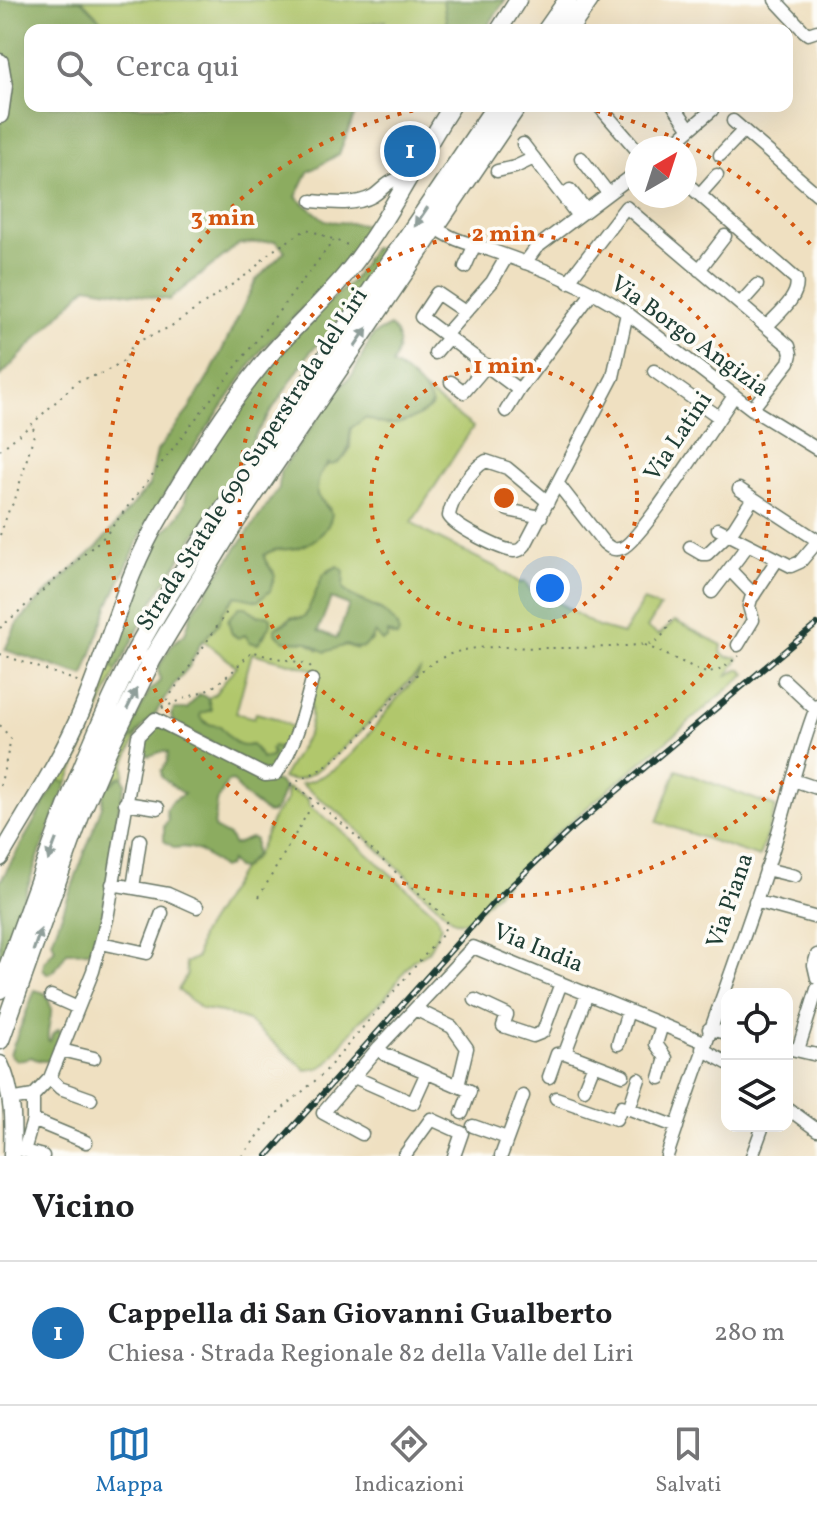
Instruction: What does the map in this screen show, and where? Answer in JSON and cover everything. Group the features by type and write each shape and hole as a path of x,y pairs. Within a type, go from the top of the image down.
{"highway":[{"path":"551,24 568,0"},
{"path":"572,24 589,0"},
{"name":"Strada Statale 690 Superstrada del Liri","path":"0,989 90,748 153,621 219,516 492,112"},
{"name":"Strada Statale 690 Superstrada del Liri","path":"0,1040 82,810 152,659 233,525 513,112"}],"main road":[{"path":"503,24 518,0"},
{"path":"0,62 4,86 0,115"},
{"path":"0,858 61,754 95,677 138,557 161,515 223,417 260,366 362,253 448,112"},
{"path":"0,1064 10,1100 12,1156"}],"street":[{"path":"775,0 806,33 817,31"},
{"path":"604,112 625,136"},
{"path":"678,112 690,129"},
{"path":"682,136 710,112"},
{"path":"720,155 738,126 817,194"},
{"path":"523,144 552,174 582,213"},
{"path":"497,171 534,158"},
{"path":"581,158 608,193"},
{"path":"700,194 717,175"},
{"path":"312,201 346,204 371,197 395,180 404,184"},
{"path":"525,263 536,248 625,181"},
{"path":"570,190 582,213"},
{"path":"697,192 796,279 797,290 767,326"},
{"path":"568,282 626,207 789,346 790,359 752,409"},
{"name":"Via Borgo Angizia","path":"444,233 462,244 475,244 525,263 592,293 627,313 752,409 817,449"},
{"path":"699,270 725,236"},
{"path":"465,267 475,244"},
{"path":"435,353 492,282 507,256"},
{"path":"740,304 757,285"},
{"path":"465,312 437,293 421,317 519,390"},
{"path":"506,411 592,293"},
{"path":"548,502 507,468 490,461 477,467 451,507 450,519 459,527 511,550 520,550 525,545 541,517 613,377 627,313"},
{"path":"451,382 464,392 487,365"},
{"path":"654,371 719,417"},
{"name":"Via Latini","path":"558,484 598,537 608,547 617,549 632,541 734,396"},
{"path":"722,531 791,566 797,565 817,541 739,489"},
{"path":"690,547 707,554 722,531 734,528 753,498"},
{"path":"508,510 541,517"},
{"path":"712,592 748,545"},
{"path":"740,641 753,620 749,606 754,595 777,560"},
{"path":"730,570 754,595"},
{"path":"10,1100 33,1096 50,1078 101,943 138,736 155,719 265,775 276,774 287,759 298,731 312,680"},
{"path":"784,680 816,707"},
{"name":"Via Piana","path":"667,1156 768,866 793,780 812,734 816,707"},
{"path":"793,780 817,788"},
{"path":"125,803 158,808"},
{"path":"133,888 140,840"},
{"path":"768,866 796,873"},
{"path":"112,884 168,894 197,907"},
{"path":"755,901 817,918"},
{"path":"101,943 147,953 162,913"},
{"name":"Via India","path":"362,1134 323,1113 379,1047 473,947 662,1025 723,1060"},
{"path":"817,955 814,965 817,978"},
{"path":"475,1000 507,1015 503,1026 533,1036 543,1032 561,983"},
{"path":"793,1047 817,989"},
{"path":"565,1053 587,994"},
{"path":"51,996 78,1008"},
{"path":"415,1009 452,1027 467,1048 458,1086"},
{"path":"618,1044 628,1011"},
{"path":"660,1078 666,1058 656,1044 662,1025"},
{"path":"709,1029 721,1032"},
{"path":"379,1047 384,1054 470,1091 462,1113"},
{"path":"793,1049 817,1055"},
{"path":"61,1050 94,1058"},
{"path":"549,1077 557,1054 565,1053 623,1075"},
{"path":"584,1089 594,1064"},
{"path":"354,1077 413,1103 427,1072"},
{"path":"50,1078 60,1088 91,1099"},
{"path":"556,1098 616,1119 639,1079"},
{"path":"33,1096 33,1120 24,1151 43,1156"},
{"path":"501,1156 523,1096"},
{"path":"625,1108 677,1127"},
{"path":"793,1112 817,1130"},
{"path":"404,1156 431,1119 462,1133 454,1156"},
{"path":"33,1120 86,1142"},
{"path":"473,1126 507,1138"},
{"path":"752,1156 761,1132"}],"path":[{"path":"0,450 78,381 103,373 125,360 139,341 170,327 252,271 269,253 307,229 359,249"},
{"path":"0,628 105,536 334,240"},
{"path":"0,535 14,503 35,431 31,425"},
{"path":"229,609 162,708 213,687 252,651 308,664 316,671 312,680"},
{"path":"288,785 311,777 356,740 403,688 448,655 478,648 644,645 654,643 665,633 672,618"},
{"path":"644,645 706,673 723,668 742,653 748,641 740,641"},
{"path":"0,654 84,683 95,677"},
{"path":"0,727 11,739 0,787"},
{"path":"242,1156 275,1115 323,1074 442,935 447,924 443,915 315,801 302,791 265,775"},
{"path":"259,897 315,801"}],"green space":[{"path":"0,0 81,0 104,24 24,24 24,112 356,112 339,154 308,172 296,197 326,221 374,225 345,265 262,349 195,446 146,525 109,604 84,676 5,650 16,625 97,547 149,486 157,451 188,411 212,371 256,280 285,251 276,241 239,244 169,300 87,286 0,377"},
{"path":"81,0 443,0 447,24 384,24 385,21 367,24 104,24"},
{"path":"443,0 505,0 489,24 447,24"},
{"path":"373,248 379,248 380,252 374,267 329,333 311,351 256,434 233,477 154,599 117,670 111,666 158,539 182,510 186,488 225,424 238,413 243,398 293,334 352,281"},
{"path":"390,326 398,340 392,365 416,382 432,405 403,422 384,424 365,418 351,428 346,455 332,465 328,463 318,482 317,495 332,514 327,527 303,546 273,550 264,555 275,576 270,591 258,601 236,596 223,611 219,623 200,644 189,667 155,714 127,744 124,743 149,691 160,681 158,668 173,643 185,634 192,612 279,488 280,472 337,391 353,374 373,335"},
{"path":"412,381 473,427 412,522 520,583 525,582 536,600 546,606 554,600 598,627 623,634 643,601 660,607 647,628 659,635 675,621 722,645 721,652 727,657 737,657 728,675 740,669 746,674 551,838 467,922 455,921 412,884 342,815 301,784 333,770 358,748 420,671 324,765 294,780 282,778 308,734 311,696 319,671 252,653 236,713 254,718 256,713 294,728 286,753 273,753 269,759 262,759 256,749 250,745 244,748 200,717 200,713 211,710 208,698 215,694 236,666 203,640 236,596 252,598 274,572 264,555 274,550 299,548 317,536 330,509 317,495 318,481 322,470 344,458 350,449 351,428 364,418 391,424 421,414 432,406 425,391","holes":["338,566 342,587 348,594 381,609 393,637 388,632 388,637 373,634 372,641 356,649 346,645 318,650 308,642 285,641 277,627 292,617 302,618 306,615 327,571","252,611 271,623 263,638 249,641 245,634 238,638 232,634 228,620"]},
{"path":"338,566 344,571 343,589 390,617 399,633 397,637 388,632 387,639 382,641 375,633 364,646 346,645 325,652 308,642 285,641 275,633 275,628 290,618 306,615 323,575","holes":["331,598 349,605 337,638 318,631"]},
{"path":"239,607 271,618 258,644 250,642 245,635 238,638 231,632 229,618"},
{"path":"111,666 117,670 67,784 58,779 98,701"},
{"path":"199,694 208,698 211,710 201,713 200,717 207,724 220,726 241,746 252,745 262,759 271,757 273,746 284,751 276,768 265,772 173,722 171,715 175,709 187,709"},
{"path":"158,725 266,779 278,782 284,788 277,808 267,813 243,794 233,781 227,782 217,802 214,828 229,836 234,845 255,839 255,855 242,869 236,868 230,861 228,866 222,868 200,852 175,848 164,841 164,826 168,820 166,810 171,802 184,794 162,778 161,771 168,753 163,751 149,756 143,753 146,736 150,729"},
{"path":"138,733 125,763 124,778 118,777 107,786 124,743"},
{"path":"677,770 776,807 759,857 657,822"},
{"path":"121,776 126,783 120,801 100,932 91,951 67,952 55,970 48,974 43,969 44,962 55,949 52,941 102,806 104,790"},
{"path":"58,779 67,784 0,967 0,882"},
{"path":"287,788 308,799 309,806 436,914 441,926 428,952 412,961 384,999 358,1023 328,1063 306,1070 248,1021 202,1009 178,990 187,974 185,963 197,957 200,936 241,870 256,856 274,816 286,801"},
{"path":"35,990 45,993 51,1007 48,1040 59,1029 65,1039 48,1060 31,1057 17,1060 10,1054"}],"railway":[{"path":"267,1156 493,903 569,831 817,624"}],"place":[{"name":"Cappella di San Giovanni Gualberto","path":"410,151"}]}
